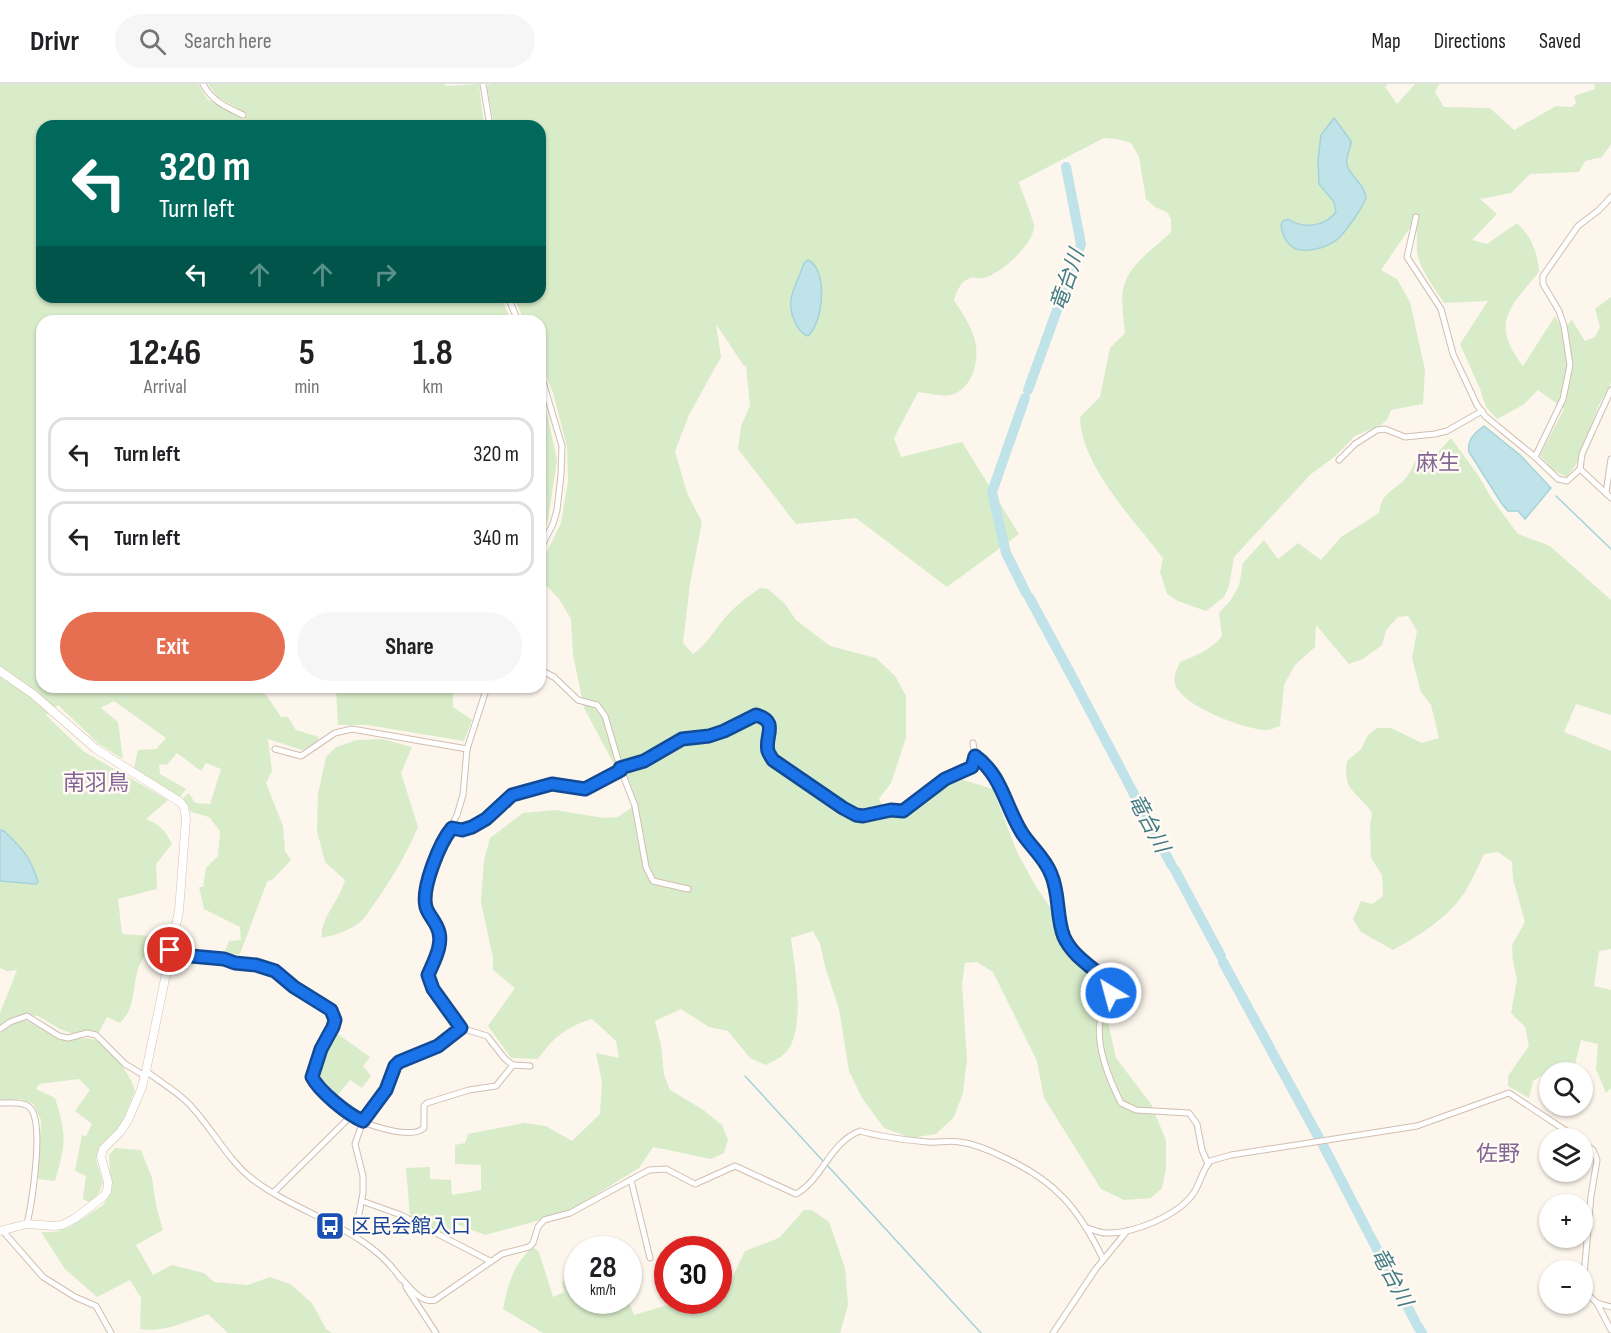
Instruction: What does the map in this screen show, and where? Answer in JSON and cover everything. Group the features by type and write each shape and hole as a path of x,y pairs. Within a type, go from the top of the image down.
{"street":[{"path":"203,84 216,101 243,115"},
{"path":"483,84 489,120"},
{"path":"1535,457 1563,399 1569,365 1564,326 1559,311 1543,284 1543,276 1578,226 1599,210 1611,197"},
{"path":"1416,217 1407,257 1441,309 1453,354 1477,405 1562,482 1571,479 1580,469 1582,454 1611,390"},
{"path":"546,392 562,446 557,510 546,537"},
{"path":"1339,460 1355,444 1377,430 1385,429 1405,437 1436,434 1448,431 1482,411"},
{"path":"1609,496 1611,459"},
{"path":"1580,469 1609,496"},
{"path":"0,671 33,694 96,749 173,797 184,807 186,819 179,911 145,1073 128,1120 121,1131 103,1149 101,1157 108,1182 107,1191 74,1220 62,1225 16,1225 1,1231 43,1277 75,1297 96,1306 111,1333"},
{"path":"546,673 554,677 578,700 591,702 602,711 620,769 635,806 649,876 653,881 688,889"},
{"path":"485,693 467,749 463,795 452,828 434,861 429,879 426,906 440,931 441,938 428,975 433,989 461,1028 487,1036 505,1059 513,1065 530,1066"},
{"path":"452,828 462,830 472,827 486,819 512,795 552,784 585,789 620,769 644,761 682,739 709,736 756,715 766,719 770,728 768,751 773,760 843,808 863,816 891,810 903,811 945,779 972,767 975,756 973,743"},
{"path":"275,749 301,756 335,734 352,729 467,749"},
{"path":"975,756 987,765 1001,787 1021,830 1052,875 1064,936 1072,951 1112,986 1101,1017 1100,1040 1121,1103 1143,1111 1189,1113 1197,1124 1200,1142 1208,1164"},
{"path":"170,950 191,956 256,965 275,971 294,987 331,1010 335,1020 321,1049 312,1077 351,1116 385,1130 421,1131 424,1128 424,1106 427,1102 470,1090 496,1086 513,1065"},
{"path":"0,1029 10,1022 27,1016 59,1036 68,1038 87,1034 96,1035 125,1065 145,1073 187,1102 241,1169 252,1179 312,1214 355,1235 387,1261 420,1298 431,1301 502,1254 529,1247 533,1243 538,1227 544,1220 570,1213 649,1170 666,1169 695,1184 735,1166 796,1194 806,1188 842,1142 860,1131 926,1142 959,1142 980,1146 1028,1169 1048,1182 1062,1196 1088,1228 1103,1259"},
{"path":"355,1235 362,1202 363,1176 356,1144 363,1121 386,1090 395,1066 399,1062 438,1046 461,1028"},
{"path":"1088,1228 1102,1233 1128,1230 1163,1218 1184,1205 1195,1192 1210,1161 1231,1155 1417,1126 1509,1093 1562,1128"},
{"path":"0,1103 26,1104 31,1108 37,1121 34,1193 27,1224"},
{"path":"274,1192 351,1116"},
{"path":"1593,1149 1597,1160 1590,1205 1583,1286 1584,1291 1597,1303 1611,1329"},
{"path":"631,1180 650,1258"},
{"path":"362,1202 401,1215 490,1261"},
{"path":"1053,1333 1103,1259 1128,1230"},
{"path":"399,1276 436,1333"},
{"path":"1597,1303 1611,1307"}],"green space":[{"path":"0,84 198,84 207,99 244,120 36,120 36,303 504,303 508,315 36,315 36,693 264,693 281,717 288,717 296,730 319,737 316,744 302,750 268,739 272,771 266,783 283,826 285,851 291,860 273,879 267,882 240,954 224,954 229,941 241,940 240,927 204,909 199,887 203,887 206,868 218,856 220,831 209,817 191,812 183,798 189,793 195,803 210,804 221,769 206,763 201,771 177,753 167,765 159,764 160,774 186,789 180,797 134,768 138,750 156,749 166,738 114,701 101,708 118,722 123,759 99,744 58,705 46,715 83,751 168,800 146,819 162,828 172,844 156,864 157,889 118,899 122,934 168,937 164,952 147,952 141,962 129,1011 125,1017 120,1023 107,1017 99,1032 74,1034 38,1016 25,1015 0,1027 0,1013 17,970 7,971 0,968"},
{"path":"208,84 444,84 446,86 479,84 483,120 244,120 247,114 218,97"},
{"path":"490,84 1388,84 1385,87 1397,104 1415,84 1439,84 1435,92 1444,107 1490,108 1514,130 1556,106 1572,107 1576,103 1574,96 1595,89 1594,84 1611,84 1611,144 1602,157 1585,161 1579,172 1530,174 1511,193 1480,199 1497,214 1472,240 1487,244 1517,223 1533,245 1539,272 1512,306 1507,316 1506,327 1507,338 1523,366 1555,316 1562,329 1572,320 1585,341 1595,337 1600,327 1595,309 1611,297 1611,383 1599,405 1577,463 1567,477 1553,470 1540,455 1564,409 1538,390 1523,405 1497,419 1486,407 1460,344 1488,301 1444,303 1421,266 1414,222 1381,270 1397,279 1410,302 1425,370 1423,404 1391,410 1387,420 1381,425 1355,436 1333,458 1311,474 1234,557 1229,586 1224,597 1206,611 1178,601 1167,594 1160,572 1163,558 1111,492 1089,454 1083,436 1080,417 1100,397 1110,348 1125,333 1122,297 1127,278 1137,263 1171,232 1171,219 1167,212 1155,207 1146,199 1139,157 1131,143 1104,138 1019,182 1034,226 1029,241 999,271 984,278 970,278 961,284 954,300 970,326 976,343 976,362 973,373 967,384 955,394 939,395 918,392 894,438 901,457 962,442 1019,534 947,587 856,518 796,524 738,449 741,426 750,406 746,365 744,366 716,324 721,357 689,415 675,451 687,493 702,522 690,584 683,643 693,654 741,602 760,588 768,589 785,604 796,620 830,646 876,658 895,676 906,696 906,738 891,783 879,799 885,810 898,815 936,788 960,779 993,789 1016,850 1035,885 1108,994 1108,1022 1116,1058 1151,1104 1166,1140 1166,1169 1162,1188 1151,1198 1124,1200 1101,1189 1044,1098 1037,1061 993,972 977,962 965,963 962,983 967,1059 963,1093 954,1117 936,1134 911,1138 884,1128 862,1098 849,1071 839,1009 820,944 813,931 791,938 798,1006 795,1033 789,1049 766,1065 750,1058 728,1031 709,1027 681,1009 655,1021 661,1046 664,1075 670,1090 702,1109 722,1125 728,1140 724,1153 711,1159 653,1147 639,1168 566,1213 485,1235 456,1224 444,1235 410,1217 406,1168 430,1167 430,1179 451,1180 452,1195 481,1190 481,1165 455,1164 455,1145 465,1143 468,1134 524,1123 546,1126 572,1141 600,1114 602,1082 596,1053 619,1058 616,1041 592,1019 561,1034 538,1059 511,1058 488,1026 515,988 493,970 493,958 481,902 484,861 490,838 523,813 555,810 604,818 618,817 631,808 631,788 617,770 584,708 573,655 571,619 559,599 546,585 546,554 561,523 568,481 567,447 553,393 546,376 546,315 522,315 516,303 546,303 546,120 493,120 487,86"},
{"path":"546,408 557,460 546,525"},
{"path":"1451,438 1518,534 1550,546 1611,600 1611,715 1576,704 1564,732 1611,751 1611,949 1599,951 1594,986 1611,990 1611,1088 1606,1093 1596,1069 1598,1044 1581,1040 1576,1062 1539,1062 1539,1077 1533,1081 1529,1098 1508,1086 1508,1076 1529,1046 1525,1027 1511,1013 1517,980 1512,945 1525,922 1513,879 1512,862 1498,852 1484,854 1465,892 1442,918 1393,950 1361,932 1353,919 1361,901 1372,904 1383,896 1382,875 1371,858 1372,813 1349,786 1346,772 1347,761 1361,749 1368,735 1377,728 1391,728 1422,743 1439,738 1431,705 1421,692 1412,658 1417,631 1408,616 1398,617 1386,630 1382,645 1363,659 1349,664 1316,625 1315,647 1295,665 1284,685 1280,726 1270,730 1245,726 1215,715 1189,700 1175,684 1180,662 1198,655 1222,636 1219,613 1239,586 1243,563 1264,540 1278,559 1298,543 1321,560 1341,537 1379,513 1382,501 1407,477 1420,450 1436,454"},
{"path":"336,693 453,693 453,707 472,720 464,741 367,725 338,725"},
{"path":"382,739 412,747 401,773 418,827 398,867 364,918 347,930 322,938 324,924 345,880 325,862 317,831 318,794 326,757 336,747 357,740"},
{"path":"21,1019 59,1039 85,1038 101,1043 125,1070 133,1085 135,1091 120,1127 98,1150 96,1160 103,1182 98,1195 89,1202 83,1199 86,1176 75,1171 82,1135 86,1136 92,1124 75,1111 90,1090 79,1079 39,1084 36,1089 55,1098 62,1122 64,1140 55,1181 38,1179 41,1120 33,1104 21,1099 0,1100 0,1032"},
{"path":"335,1032 370,1057 363,1066 371,1076 362,1088 350,1080 337,1096 316,1072"},
{"path":"115,1148 141,1150 152,1178 163,1230 136,1245 153,1275 172,1265 204,1273 214,1282 248,1285 270,1277 290,1284 312,1303 326,1329 332,1333 228,1333 208,1314 165,1328 140,1329 141,1298 130,1280 97,1297 65,1269 41,1232 55,1232 70,1227 103,1205 111,1192 109,1155"},
{"path":"804,1210 812,1210 829,1222 845,1268 848,1305 840,1333 543,1333 503,1309 512,1275 521,1260 533,1247 539,1252 553,1297 564,1292 564,1314 634,1315 654,1309 654,1314 732,1314 732,1277 745,1251 779,1238"}],"water":[{"path":"1334,118 1351,141 1347,165 1363,189 1366,198 1351,223 1336,241 1316,249 1296,249 1284,237 1281,225 1283,221 1288,219 1300,224 1313,225 1326,221 1336,212 1334,202 1319,184 1318,160 1321,135"},
{"path":"808,260 819,274 822,297 817,320 808,336 797,326 792,315 791,299 804,263"},
{"path":"1484,426 1520,455 1551,488 1525,519 1518,511 1508,511 1502,504 1469,452 1470,440"},
{"path":"0,830 4,831 25,854 38,882 36,884 0,881"}],"waterway":[{"name":"竜台川","path":"1028,390 1081,244 1066,167"},
{"name":"竜台川","path":"1025,398 992,492 1006,553 1026,593"},
{"path":"1556,496 1611,549"},
{"name":"竜台川","path":"1029,597 1076,684"},
{"name":"竜台川","path":"1078,688 1124,775"},
{"name":"竜台川","path":"1126,779 1172,866"},
{"name":"竜台川","path":"1175,870 1221,956"},
{"name":"竜台川","path":"1223,962 1270,1048"},
{"name":"竜台川","path":"1272,1052 1319,1138"},
{"path":"745,1076 823,1161"},
{"name":"竜台川","path":"1323,1145 1367,1230"},
{"path":"827,1165 981,1333"},
{"name":"竜台川","path":"1369,1234 1415,1321"},
{"name":"竜台川","path":"1417,1325 1422,1333"}],"place":[{"name":"区民会館入口","path":"330,1226"}],"district":[{"name":"麻生","path":"1438,462"},
{"name":"南羽鳥","path":"96,782"},
{"name":"佐野","path":"1498,1153"}],"route":[{"path":"170,950 191,956 256,965 275,971 294,987 331,1010 335,1020 321,1049 312,1077 351,1116 363,1121 390,1084 395,1066 399,1062 438,1046 461,1028 428,979 441,938 440,931 426,906 429,879 434,861 452,828 462,830 472,827 486,819 512,795 552,784 579,790 585,789 621,770 620,768 644,761 682,739 709,736 756,715 766,719 770,728 768,751 773,760 856,815 863,816 891,810 903,811 945,779 972,767 975,756 987,765 1001,787 1021,830 1052,875 1064,936 1072,951 1112,986 1111,993"}]}
